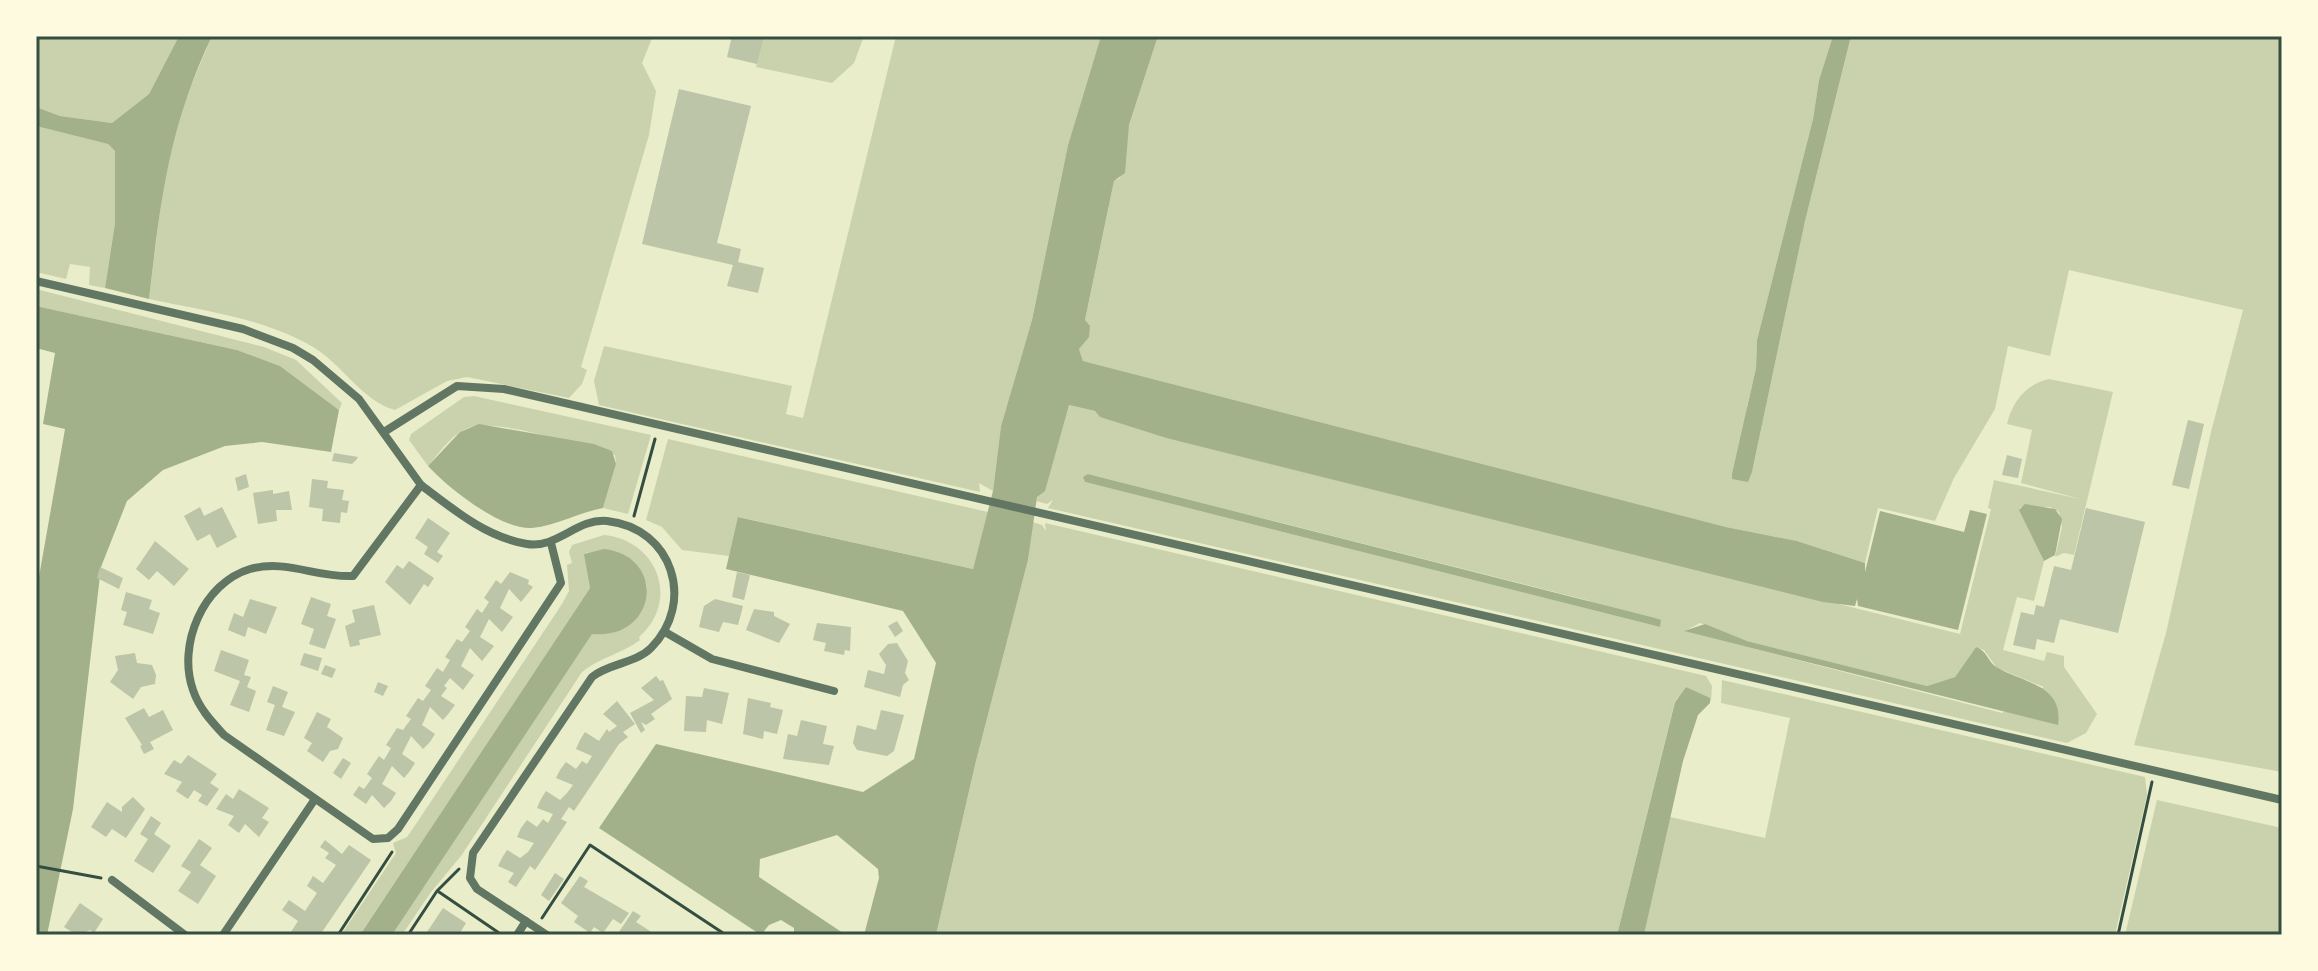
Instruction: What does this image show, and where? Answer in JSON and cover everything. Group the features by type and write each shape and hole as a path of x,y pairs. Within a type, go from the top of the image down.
{"street":[{"path":"36,281 243,329 293,348 337,379 384,432 421,485 465,518 500,537 530,545 551,543 584,524 605,521 630,527 655,544 671,566 677,594 665,632 648,652 604,666 592,677 473,853 470,878 477,889 547,935"},
{"path":"384,432 457,386 480,385 984,498 2282,800"},
{"path":"421,485 353,576 279,564 248,570 225,582 202,607 191,636 187,663 193,689 204,714 224,735 373,839 388,838 398,829 561,583 551,543"},
{"path":"665,632 712,659 834,691"},
{"path":"223,935 315,799"},
{"path":"112,880 185,935"},
{"path":"517,935 526,921"}],"path":[{"path":"630,527 660,424"},
{"path":"2118,935 2155,771"},
{"path":"338,935 393,851 388,838"},
{"path":"535,928 590,845 726,935"},
{"path":"36,866 112,880"},
{"path":"408,935 455,870 471,867"},
{"path":"437,891 502,935"}],"shaded area":[{"path":"36,36 179,36 149,94 112,123 60,116 36,107"},
{"path":"179,36 212,36 185,102 168,165 149,299 105,288 115,223 115,151 108,144 36,126 36,107 60,116 112,123 149,94"},
{"path":"212,36 653,36 642,63 656,91 649,135 581,367 587,370 582,384 569,398 467,377 447,381 395,410 372,399 323,354 294,337 254,322 149,299 165,171 177,119"},
{"path":"763,36 864,36 854,63 832,83 756,67"},
{"path":"896,36 1101,36 1068,145 1032,320 1001,426 993,491 979,483 980,492 599,405 594,381 604,346 792,386 786,414 803,418"},
{"path":"1101,36 1158,36 1129,125 1125,173 1114,181 1085,320 1090,326 1089,337 1079,349 1083,361 1726,527 1797,541 1865,563 1865,572 1880,511 1964,532 1970,510 1987,514 1958,630 1858,606 1857,599 1855,606 1823,602 1166,438 1100,417 1095,411 1069,405 1045,491 1037,497 1028,560 975,765 936,935 864,935 879,878 878,869 837,835 760,859 759,877 846,935 794,935 794,928 781,920 769,925 761,935 599,828 656,744 863,792 914,759 936,663 903,611 726,569 738,517 973,569 993,491 1001,426 1032,320 1068,145"},
{"path":"1158,36 1833,36 1819,80 1813,119 1757,340 1756,368 1747,407 1752,472 1805,220 1851,36 2282,36 2282,772 2134,745 2166,633 2211,432 2243,310 2069,270 2050,356 2008,346 1995,409 1954,478 1935,521 1878,508 1865,563 1797,541 1726,527 1083,361 1079,349 1114,181 1120,178 1129,125"},
{"path":"1833,36 1851,36 1805,221 1752,472 1748,482 1732,479 1756,368 1757,340 1813,119 1819,80"},
{"path":"36,126 108,144 115,151 115,223 105,288 89,285 90,267 70,264 66,279 36,272"},
{"path":"36,289 264,347 296,360 342,403 339,410 280,366 237,350 36,306"},
{"path":"36,306 237,350 280,366 339,410 331,452 262,442 225,446 163,470 127,501 101,567 73,809 47,935 36,935 36,594 65,429 43,424 55,353 36,348"},
{"path":"2049,379 2113,392 2074,555 2064,553 2055,557 2062,527 2059,512 2050,507 2020,507 2044,561 2034,601 2017,597 2003,650 2044,661 2047,652 2064,656 2064,667 2097,714 2086,733 2067,743 1048,508 1053,500 1047,504 1036,501 1069,405 1095,411 1101,417 1166,438 1960,634 1991,509 1988,508 1994,480 2080,499 2021,483 2032,430 2007,424 2012,408 2021,395","holes":["1088,474 1586,600 1660,627 1085,482","1700,623 1747,641 1927,686 1955,677 1976,647 1984,650 1997,668 2044,687 2002,713 1685,631"]},
{"path":"474,396 651,435 628,514 603,508 616,464 615,455 540,434 499,426 468,428 451,439 428,466 409,440 411,434 464,397"},
{"path":"479,424 594,444 612,451 616,464 603,508 532,528 505,522 476,506 428,466 460,432"},
{"path":"668,439 988,512 973,569 739,517 729,556 682,550 662,527 646,520"},
{"path":"1088,474 1655,618 1661,620 1660,627 1085,482 1083,477"},
{"path":"2025,504 2055,509 2062,519 2055,555 2044,561 2019,510"},
{"path":"1032,522 1042,525 1046,531 1045,523 1706,676 1712,686 1711,701 1686,687 1675,701 1617,935 936,935 975,765 1028,560"},
{"path":"604,535 622,539 638,548 657,574 659,606 652,622 639,637 640,640 582,672 461,856 431,892 402,935 392,935 592,633 647,587 632,560 616,553 585,553 590,588 360,935 341,935 396,853 393,843 407,837 562,604 569,591 567,565 572,563 569,552 572,545"},
{"path":"604,549 624,555 638,566 645,581 646,596 641,612 631,624 614,632 592,634 392,935 360,935 590,588 584,554"},
{"path":"1705,624 1747,641 1927,686 1955,677 1976,647 1998,668 2049,693 2055,701 2058,725 1684,631"},
{"path":"1722,680 2145,777 2147,795 2115,935 1644,935 1670,817 1765,838 1790,718 1721,703"},
{"path":"1686,687 1710,698 1710,703 1698,715 1683,761 1644,935 1617,935 1675,702"},
{"path":"2157,800 2282,828 2282,935 2125,935"}],"building":[{"path":"732,36 764,36 757,64 727,57"},
{"path":"679,89 751,106 717,243 741,249 738,262 764,268 758,293 727,286 733,265 642,244"},
{"path":"2188,420 2204,424 2189,489 2172,485"},
{"path":"334,453 358,457 352,464 332,461"},
{"path":"2007,455 2022,459 2018,478 2002,475"},
{"path":"246,474 249,487 238,491 235,478"},
{"path":"312,479 328,481 327,488 344,490 342,500 349,501 347,513 341,512 340,523 322,521 323,509 309,507"},
{"path":"273,490 273,494 289,491 292,510 276,510 277,521 258,524 253,493"},
{"path":"200,507 204,516 222,507 237,537 217,548 210,534 197,541 184,516"},
{"path":"2086,508 2145,522 2118,633 2060,619 2054,643 2037,639 2035,650 2013,645 2021,612 2034,615 2036,605 2044,607 2054,566 2071,570"},
{"path":"428,518 450,533 437,552 443,556 438,563 424,554 428,547 415,538"},
{"path":"155,541 189,569 174,586 157,571 149,580 136,569"},
{"path":"409,561 434,578 428,587 424,584 410,605 385,582 397,565 403,569"},
{"path":"100,567 123,578 119,589 97,578"},
{"path":"510,572 529,580 528,584 533,587 521,602 509,589 500,608 513,617 502,632 489,619 480,637 494,646 482,661 470,648 461,666 474,675 463,690 450,678 444,686 447,688 441,696 455,705 443,720 430,707 422,725 435,734 423,749 411,736 402,754 415,763 404,778 392,766 382,784 396,793 391,801 384,808 372,795 366,804 353,795 359,786 364,789 372,778 367,774 379,756 384,760 391,748 386,745 397,728 403,730 411,719 406,716 418,698 423,701 431,690 425,686 437,668 443,672 450,660 445,657 457,639 462,642 470,631 465,627 477,609 482,613 489,602 484,598 496,580 501,584"},
{"path":"737,572 750,575 744,600 732,597"},
{"path":"126,592 152,600 149,609 160,613 153,634 123,625 127,612 121,610"},
{"path":"311,597 331,604 327,616 336,619 325,649 309,644 314,629 301,624"},
{"path":"250,599 277,607 266,634 248,627 245,637 228,630 234,613 243,617"},
{"path":"715,599 743,606 738,625 723,622 719,632 699,627 704,606"},
{"path":"374,605 381,635 359,640 360,645 350,647 345,626 355,622 352,610"},
{"path":"754,609 774,612 774,616 790,624 779,643 746,630"},
{"path":"897,621 903,631 895,637 888,626"},
{"path":"817,623 851,627 850,651 845,650 844,655 824,651 826,643 813,640"},
{"path":"897,643 908,661 905,673 909,680 903,685 900,697 864,687 868,670 884,674 886,665 879,654 888,644"},
{"path":"221,650 249,660 244,675 251,677 247,687 256,691 249,712 230,705 240,681 214,671"},
{"path":"135,653 137,663 152,665 156,675 155,684 141,687 133,699 110,682 118,670 115,656"},
{"path":"304,653 322,658 318,671 300,665"},
{"path":"325,665 336,669 332,678 321,674"},
{"path":"656,676 663,680 672,699 651,714 655,719 646,725 641,722 645,730 641,733 630,713 654,700 641,688"},
{"path":"378,682 388,686 383,696 374,692"},
{"path":"273,686 288,692 282,707 295,712 284,736 266,730 275,705 267,702"},
{"path":"704,688 729,693 722,724 707,720 706,732 684,731 686,696 702,697"},
{"path":"748,698 771,703 770,707 783,710 777,734 764,731 763,739 743,734"},
{"path":"617,701 635,724 623,732 628,737 619,744 574,811 569,807 561,819 567,822 535,870 530,866 516,887 508,882 514,873 498,866 502,858 507,850 520,858 528,852 534,843 517,837 521,828 527,820 537,827 543,819 548,823 553,814 537,808 541,799 546,791 560,800 567,793 573,785 556,778 560,770 566,762 576,769 582,761 587,764 592,756 576,749 580,740 585,732 599,741 607,729 609,732 617,726 603,714"},
{"path":"144,708 149,717 163,710 173,730 150,742 154,749 144,754 142,745 125,718"},
{"path":"881,710 904,715 894,751 887,756 857,750 853,743 857,725 876,730"},
{"path":"317,712 331,719 327,727 343,738 338,749 330,751 323,762 307,751 312,743 304,738"},
{"path":"801,720 827,726 823,744 834,746 829,765 783,759 788,734 797,736"},
{"path":"188,755 217,774 210,783 219,789 207,806 198,801 202,795 194,790 188,799 176,791 182,782 164,774 174,760 181,764"},
{"path":"343,758 351,763 341,779 333,773"},
{"path":"239,789 269,808 262,818 269,822 259,837 245,824 239,833 228,825 234,816 216,809 226,794 233,799"},
{"path":"133,797 145,809 126,838 112,829 106,837 91,827 107,802 122,812 122,807"},
{"path":"151,816 161,823 154,834 171,846 153,873 134,861 148,839 140,834"},
{"path":"199,839 212,848 200,865 216,876 198,904 178,891 191,872 181,866"},
{"path":"325,840 342,854 349,845 371,860 320,935 289,935 298,921 282,910 289,900 305,911 317,893 307,886 313,876 323,883 336,865 325,858 329,853 320,847"},
{"path":"555,873 564,879 549,901 541,895"},
{"path":"580,876 588,881 584,887 629,913 621,924 613,919 603,933 594,927 590,933 574,922 578,916 561,903"},
{"path":"80,903 103,919 94,933 90,930 77,935 64,927"},
{"path":"443,908 466,923 460,933 463,935 425,935"},
{"path":"633,911 641,916 636,922 656,935 617,935"}]}
